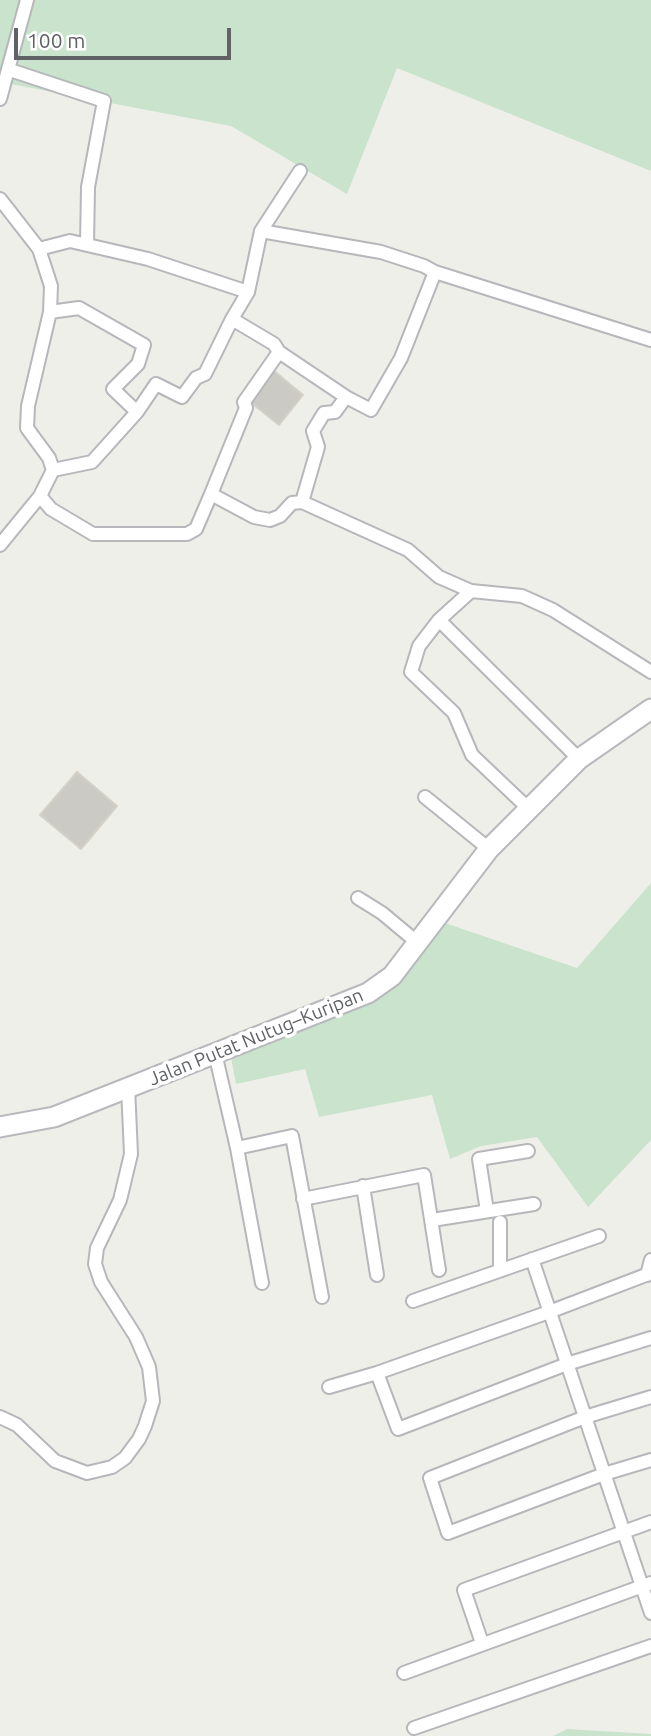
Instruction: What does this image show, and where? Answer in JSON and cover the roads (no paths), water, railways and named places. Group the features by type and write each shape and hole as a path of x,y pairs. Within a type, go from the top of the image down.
{"street":[{"path":"0,99 27,0"},
{"path":"10,70 104,101 88,187 88,245"},
{"path":"53,470 92,462 137,412 156,384 182,397 196,378 205,374 248,292 261,231 300,171"},
{"path":"0,200 39,249 51,286 50,312 28,406 27,428 49,458 53,470 40,496 0,545"},
{"path":"261,231 381,252 435,272 651,340"},
{"path":"39,249 70,241 148,259 248,292"},
{"path":"232,318 274,344 279,352 346,397 371,410 401,358 435,272"},
{"path":"50,312 79,308 144,345 138,363 113,389 137,412"},
{"path":"40,496 51,509 93,534 187,534 196,529 246,408 244,402 279,352"},
{"path":"302,502 318,447 313,431 324,413 335,412 346,397"},
{"path":"211,494 254,517 270,520 280,516 292,503 302,502 408,550 439,576 471,591 522,596 552,610 651,672"},
{"path":"471,591 439,620 419,646 411,672 454,713 472,755 530,810"},
{"path":"439,620 579,759"},
{"name":"Jalan Putat Nutug–Kuripan","path":"0,1127 54,1116 368,993 392,976 489,849 579,759 651,709"},
{"path":"425,797 489,849"},
{"path":"358,898 418,943"},
{"path":"215,1053 237,1148 262,1283"},
{"path":"0,1417 17,1425 55,1461 87,1473 113,1468 125,1458 145,1426 153,1401 149,1367 136,1338 102,1282 95,1264 97,1248 120,1200 131,1154 128,1087"},
{"path":"237,1148 292,1136 321,1297"},
{"path":"487,1211 479,1159 528,1151"},
{"path":"303,1199 424,1175 439,1270"},
{"path":"363,1186 377,1275"},
{"path":"432,1220 534,1204"},
{"path":"500,1222 500,1270"},
{"path":"412,1301 599,1236"},
{"path":"532,1259 623,1530 646,1585 651,1613"},
{"path":"329,1387 377,1373 649,1274 651,1260"},
{"path":"377,1373 398,1429 567,1364 651,1338"},
{"path":"651,1397 585,1418 430,1478 448,1533 604,1474 651,1460"},
{"path":"482,1643 464,1590 651,1522"},
{"path":"404,1673 646,1585"},
{"path":"414,1728 651,1646"}]}
